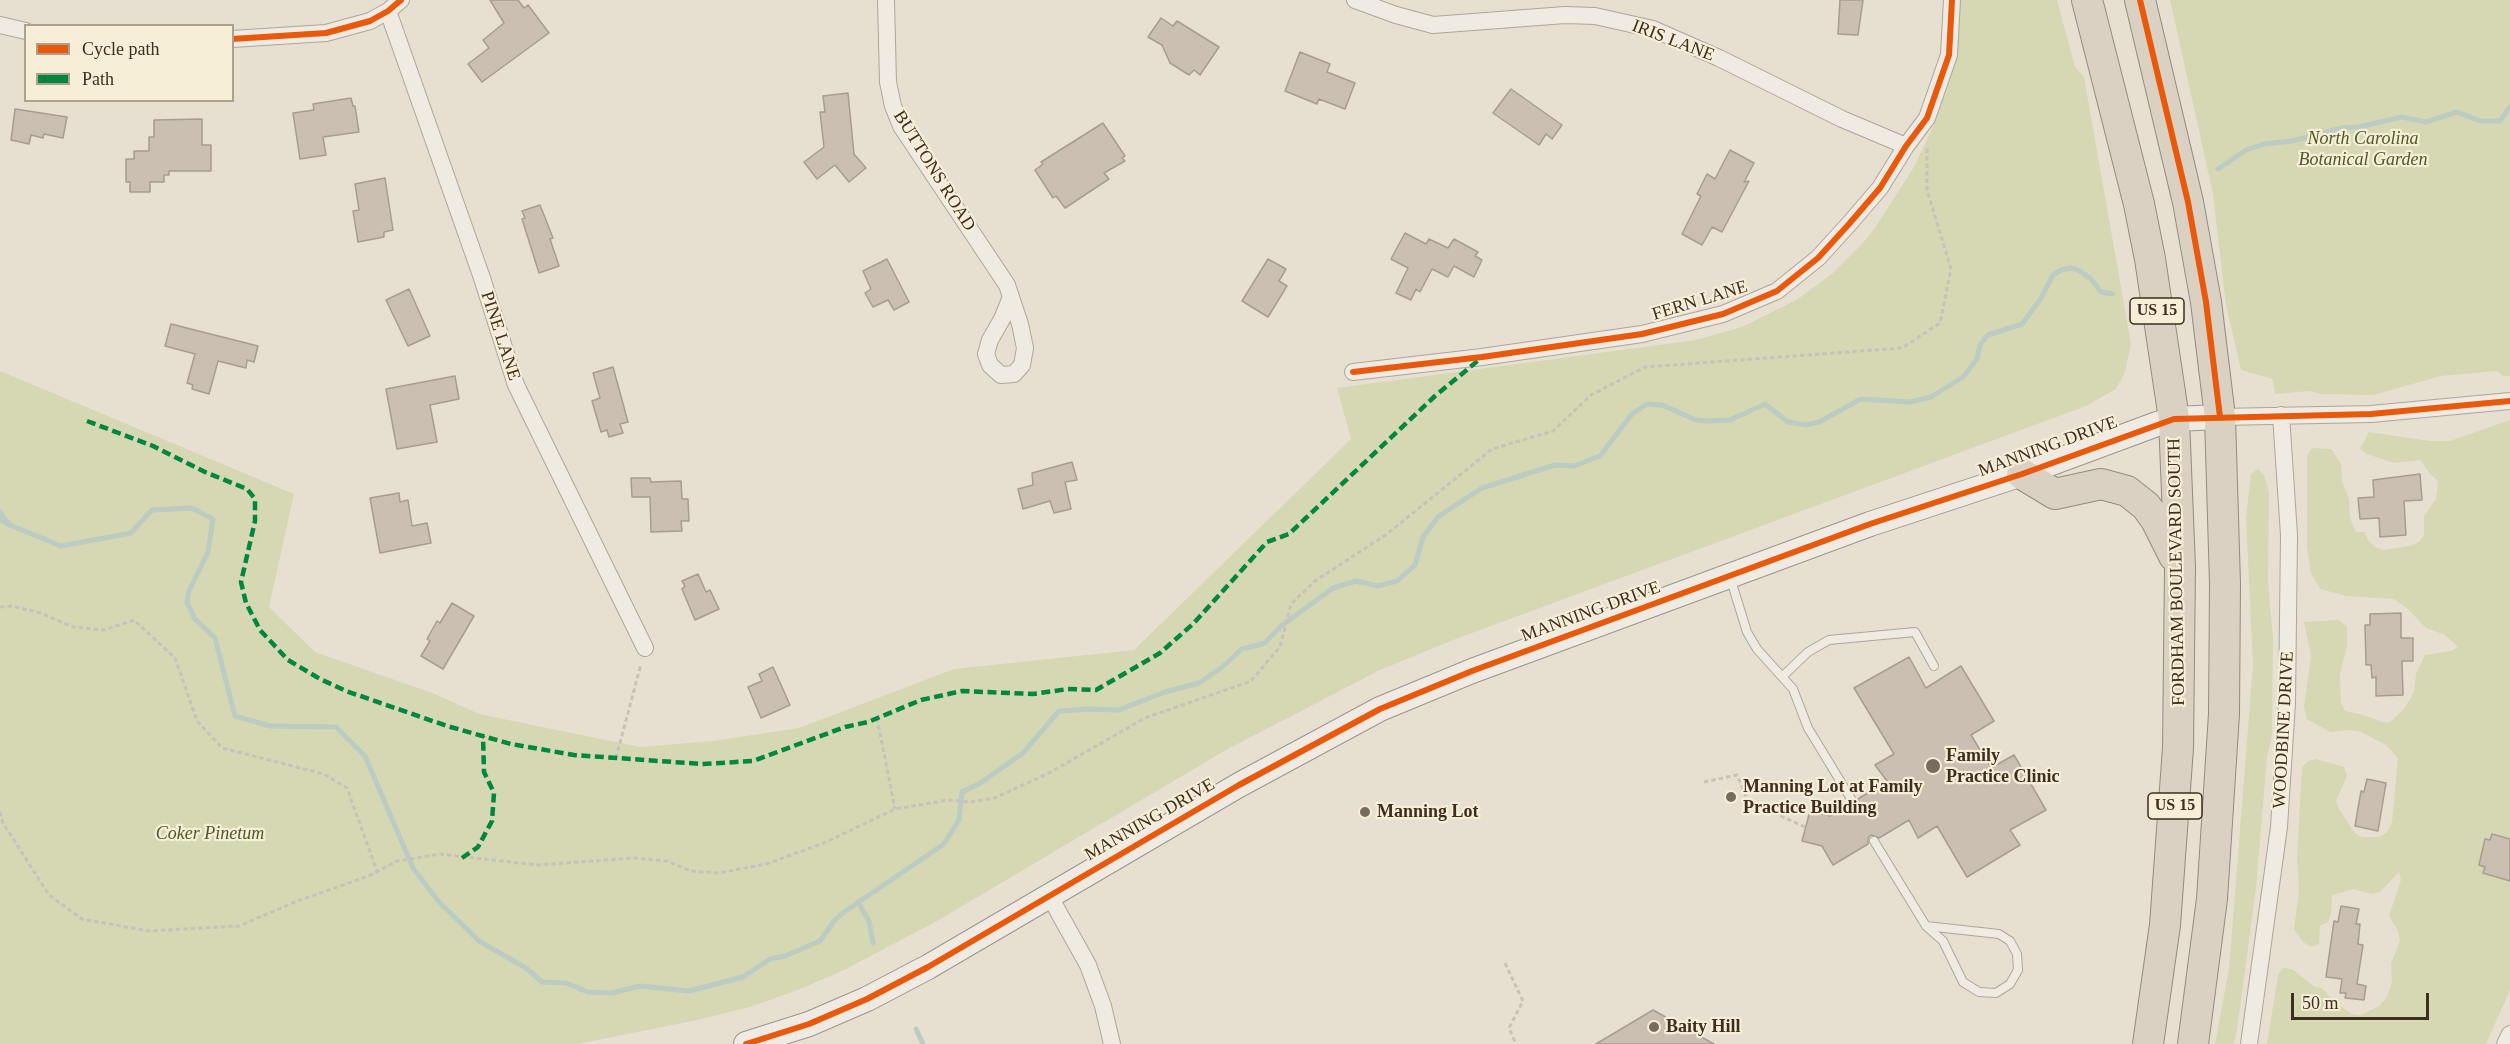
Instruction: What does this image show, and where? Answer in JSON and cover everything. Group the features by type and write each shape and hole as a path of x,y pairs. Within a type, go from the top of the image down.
{"highway":[{"name":"FORDHAM BOULEVARD SOUTH","path":"2087,0 2139,204 2174,419 2180,567 2178,748 2173,842 2165,925 2148,1044"},
{"name":"US 15","path":"2140,0 2188,202 2206,302 2220,417 2225,584 2224,714 2211,899 2193,1044"},
{"path":"2022,474 2055,494 2101,484 2116,486 2127,491 2146,507 2156,520 2180,567"}],"street":[{"path":"234,39 326,33 370,21 388,11 401,0"},
{"name":"BUTTONS ROAD","path":"886,0 888,82 892,106 901,126 1007,285 1011,297"},
{"name":"IRIS LANE","path":"1354,0 1433,26 1565,15 1595,16 1623,21 1653,30 1719,58 1842,119 1906,146"},
{"name":"FERN LANE","path":"1353,372 1482,357 1642,334 1724,314 1777,291 1818,258 1880,188 1906,146 1928,118 1949,54 1952,0"},
{"name":"PINE LANE","path":"388,11 482,278 516,386 645,648"},
{"path":"0,25 24,31"},
{"name":"MANNING DRIVE","path":"746,1044 809,1024 867,999 1050,897 1239,785 1380,710 1472,671 1870,524 2022,474 2174,419 2372,414 2510,401"},
{"name":"WOODBINE DRIVE","path":"2249,1044 2279,827 2287,703 2289,535 2281,415"},
{"path":"1050,897 1088,965 1103,1006 1112,1044"},
{"path":"2505,1044 2510,1034"}],"lane":[{"path":"1730,577 1747,632 1757,649 1793,689 1808,728 1853,802"},
{"path":"1783,676 1808,652 1829,640 1915,632 1934,666"},
{"path":"1874,841 1926,927 1943,941 1964,982 1979,992 1996,993 2010,984 2018,969 2017,954 2010,941 1999,934 1926,927"}],"path":[{"path":"0,812 3,823 49,895 82,919 148,931 239,926 397,861 440,854 537,865 634,858 667,861 691,871 719,873 766,864 824,843 895,809 948,800 970,802 995,798 1049,773 1145,718 1251,681 1280,647 1292,604 1315,581 1387,534 1492,449 1553,431 1591,395 1645,367 1902,348 1940,322 1951,269 1927,190 1928,118"},
{"path":"0,607 12,606 41,613 73,627 104,630 134,620 175,658 197,721 222,748 324,774 347,788 377,871"},
{"path":"616,758 645,648"},
{"path":"877,718 895,809"},
{"path":"1704,782 1737,776 1748,801 1805,827"},
{"path":"1505,963 1523,1001 1509,1028 1516,1044"}],"green space":[{"name":"Coker Pinetum","path":"1954,0 2057,0 2075,67 2084,77 2131,344 2125,372 2116,389 2086,406 1453,640 1380,670 1226,750 937,921 846,969 798,990 750,1007 578,1044 0,1044 0,371 294,494 269,607 315,652 435,694 479,714 640,747 713,741 799,728 954,669 1134,650 1351,439 1337,388 1696,340 1742,327 1798,299 1833,273 1862,244 1873,231 1914,167 1933,127 1948,83"},
{"name":"North Carolina Botanical Garden","path":"2170,0 2510,0 2510,376 2503,376 2497,371 2441,376 2373,395 2321,394 2310,391 2275,394 2273,379 2241,370 2226,305 2213,194"},
{"path":"2510,420 2510,990 2486,1044 2267,1044 2278,975 2283,968 2292,969 2315,987 2322,988 2334,1002 2352,1014 2361,1015 2379,1006 2387,997 2392,982 2391,963 2400,941 2398,931 2389,916 2401,880 2399,872 2380,892 2372,894 2353,889 2332,895 2331,914 2328,922 2320,926 2319,944 2311,947 2303,942 2294,929 2299,892 2297,857 2302,767 2308,761 2316,759 2344,767 2347,776 2336,801 2339,809 2354,832 2362,837 2379,837 2387,832 2392,822 2398,758 2386,745 2361,732 2348,730 2330,732 2307,719 2304,707 2311,656 2304,622 2338,620 2347,626 2347,646 2340,674 2341,703 2345,711 2382,722 2390,722 2404,709 2414,692 2416,674 2425,655 2451,651 2458,647 2445,635 2426,628 2408,609 2394,599 2346,596 2320,589 2311,573 2307,547 2307,456 2312,448 2331,449 2341,464 2342,481 2349,499 2350,518 2356,532 2365,532 2368,540 2375,547 2384,550 2410,546 2419,542 2424,535 2424,516 2436,499 2438,481 2420,460 2394,463 2367,454 2360,449 2369,432 2430,441 2450,441"},
{"path":"2258,469 2264,475 2269,492 2268,582 2273,638 2272,735 2267,757 2256,888 2237,1030 2234,1044 2215,1044 2229,969 2253,665 2246,518 2251,474"}],"building":[{"path":"490,0 518,0 524,8 528,5 549,33 482,82 468,64 489,48 483,40 504,23"},
{"path":"1840,0 1863,0 1858,35 1838,34"},
{"path":"1161,18 1173,26 1177,21 1219,47 1200,75 1194,70 1189,75 1170,63 1162,45 1148,37"},
{"path":"1300,52 1330,64 1327,72 1355,83 1345,109 1319,99 1317,104 1285,91"},
{"path":"1511,89 1562,125 1552,139 1546,134 1539,145 1493,113"},
{"path":"848,93 854,154 866,168 849,182 835,165 817,179 804,162 824,147 820,112 825,112 823,96"},
{"path":"351,98 355,106 359,132 323,137 326,155 300,159 293,113 314,110 313,104"},
{"path":"15,109 67,117 63,138 44,134 43,138 31,135 29,144 11,140"},
{"path":"202,119 202,145 211,145 211,171 169,171 169,175 164,175 164,182 150,182 150,192 130,192 130,182 126,182 126,159 134,159 134,151 149,151 149,137 154,137 154,120"},
{"path":"1103,123 1125,156 1122,158 1125,161 1104,173 1109,179 1065,208 1056,196 1053,198 1035,170 1043,164 1041,162"},
{"path":"1730,150 1754,163 1744,182 1749,181 1722,232 1712,227 1702,245 1682,234 1701,196 1697,194 1707,174 1715,179"},
{"path":"385,178 393,230 384,232 384,237 358,242 353,211 359,210 355,184"},
{"path":"540,205 553,238 550,239 559,266 539,273 522,219 525,218 522,211"},
{"path":"1405,233 1426,244 1429,239 1448,248 1454,239 1478,252 1475,256 1482,260 1474,277 1454,266 1448,277 1432,269 1420,292 1416,289 1411,300 1396,293 1408,268 1391,259"},
{"path":"887,259 909,302 894,310 888,300 873,307 865,293 871,289 863,271"},
{"path":"1268,259 1286,269 1279,281 1287,286 1268,317 1242,301"},
{"path":"409,289 430,336 408,346 386,300"},
{"path":"171,324 258,346 254,362 247,360 246,368 218,361 209,394 192,389 193,385 187,383 195,354 165,346"},
{"path":"613,367 628,422 620,424 623,433 609,437 607,430 601,432 592,401 600,398 593,373"},
{"path":"455,376 459,399 430,405 437,442 397,449 386,389"},
{"path":"1072,462 1077,480 1065,482 1071,509 1054,513 1050,501 1023,509 1018,489 1033,485 1032,473"},
{"path":"2420,474 2422,500 2404,501 2406,535 2380,537 2379,518 2360,519 2358,498 2374,497 2373,480"},
{"path":"631,478 650,478 651,482 681,481 682,499 688,499 689,521 681,521 682,531 651,532 650,497 632,497"},
{"path":"399,493 400,502 408,500 412,526 427,523 431,543 380,553 370,498"},
{"path":"698,574 706,592 710,590 719,609 695,620 682,589 685,586 682,581"},
{"path":"452,603 474,616 443,669 421,656 430,641 427,639 437,621 440,623"},
{"path":"2401,613 2401,638 2413,638 2413,661 2402,661 2403,695 2376,696 2376,677 2372,678 2371,665 2366,665 2365,625 2370,625 2370,614"},
{"name":"Family Practice Clinic","path":"1909,657 1926,688 1961,666 1994,721 1971,735 1991,768 2014,755 2046,810 2010,830 2020,845 1967,877 1937,826 1918,838 1909,820 1879,838 1871,835 1868,838 1868,844 1833,865 1822,846 1802,841 1810,811 1830,816 1848,805 1856,808 1859,805 1858,799 1887,781 1875,765 1894,754 1854,688"},
{"path":"773,667 790,705 761,718 748,687 762,681 759,674"},
{"path":"2367,779 2386,783 2378,831 2355,826 2361,791 2364,792"},
{"path":"2492,834 2510,839 2510,881 2483,873 2485,867 2479,865 2485,839 2490,840"},
{"path":"2341,906 2359,909 2356,924 2360,924 2358,944 2363,945 2357,984 2366,986 2364,1000 2345,998 2346,993 2340,993 2342,979 2326,977 2334,921 2338,922"},
{"name":"Baity Hill","path":"1653,1010 1714,1044 1596,1044"}],"waterway":[{"path":"2218,169 2246,150 2264,144 2292,141 2342,128 2358,127 2402,117 2426,122 2457,112 2481,121 2500,121 2510,107"},
{"path":"0,519 61,546 131,533 152,510 192,508 213,519 208,552 189,591 187,602 195,619 215,638 235,716 270,726 336,727 365,756 413,868 439,902 479,941 526,968 542,982 566,983 588,992 612,993 640,986 689,991 743,977 770,959 785,956 820,941 834,921 844,912 944,844 959,820 962,792 979,784 1023,753 1059,711 1119,710 1165,692 1199,683 1221,668 1242,649 1265,643 1281,626 1333,588 1356,581 1378,586 1397,581 1415,565 1423,537 1439,516 1482,488 1555,465 1574,466 1600,456 1632,414 1647,404 1662,405 1696,420 1709,421 1730,420 1765,404 1788,422 1806,425 1819,422 1861,399 1910,402 1931,397 1963,377 1977,359 1980,345 1988,335 2022,324 2040,300 2053,275 2061,270 2071,268 2078,270 2091,279 2101,292 2113,294"},
{"path":"0,512 8,523"},
{"path":"858,902 869,921 873,943"},
{"path":"916,1029 923,1044"}],"marked path":[{"path":"87,421 153,446 205,472 247,489 255,499 255,521 241,582 246,603 260,630 288,660 320,679 346,691 447,726 511,744 574,755 702,764 753,761 845,727 868,722 921,700 962,691 1033,694 1068,689 1096,690 1160,653 1194,623 1267,542 1289,534 1435,396 1480,359"},
{"path":"462,858 478,847 492,821 494,793 484,772 483,736"}],"cycle path":[{"path":"234,39 326,33 370,21 388,11 401,0"},
{"path":"1353,372 1482,357 1642,334 1723,314 1777,291 1818,258 1849,224 1880,188 1906,146 1927,118 1949,55 1952,0"},
{"path":"2140,0 2188,202 2206,302 2220,417"},
{"path":"746,1044 809,1024 867,999 928,967 1239,785 1380,709 1472,671 1870,524 2022,474 2174,419 2371,414 2510,401"}],"place":[{"name":"Family Practice Clinic","path":"1933,766"},
{"name":"Manning Lot at Family Practice Building","path":"1731,797"},
{"name":"Manning Lot","path":"1365,812"},
{"name":"Baity Hill","path":"1654,1027"}]}
